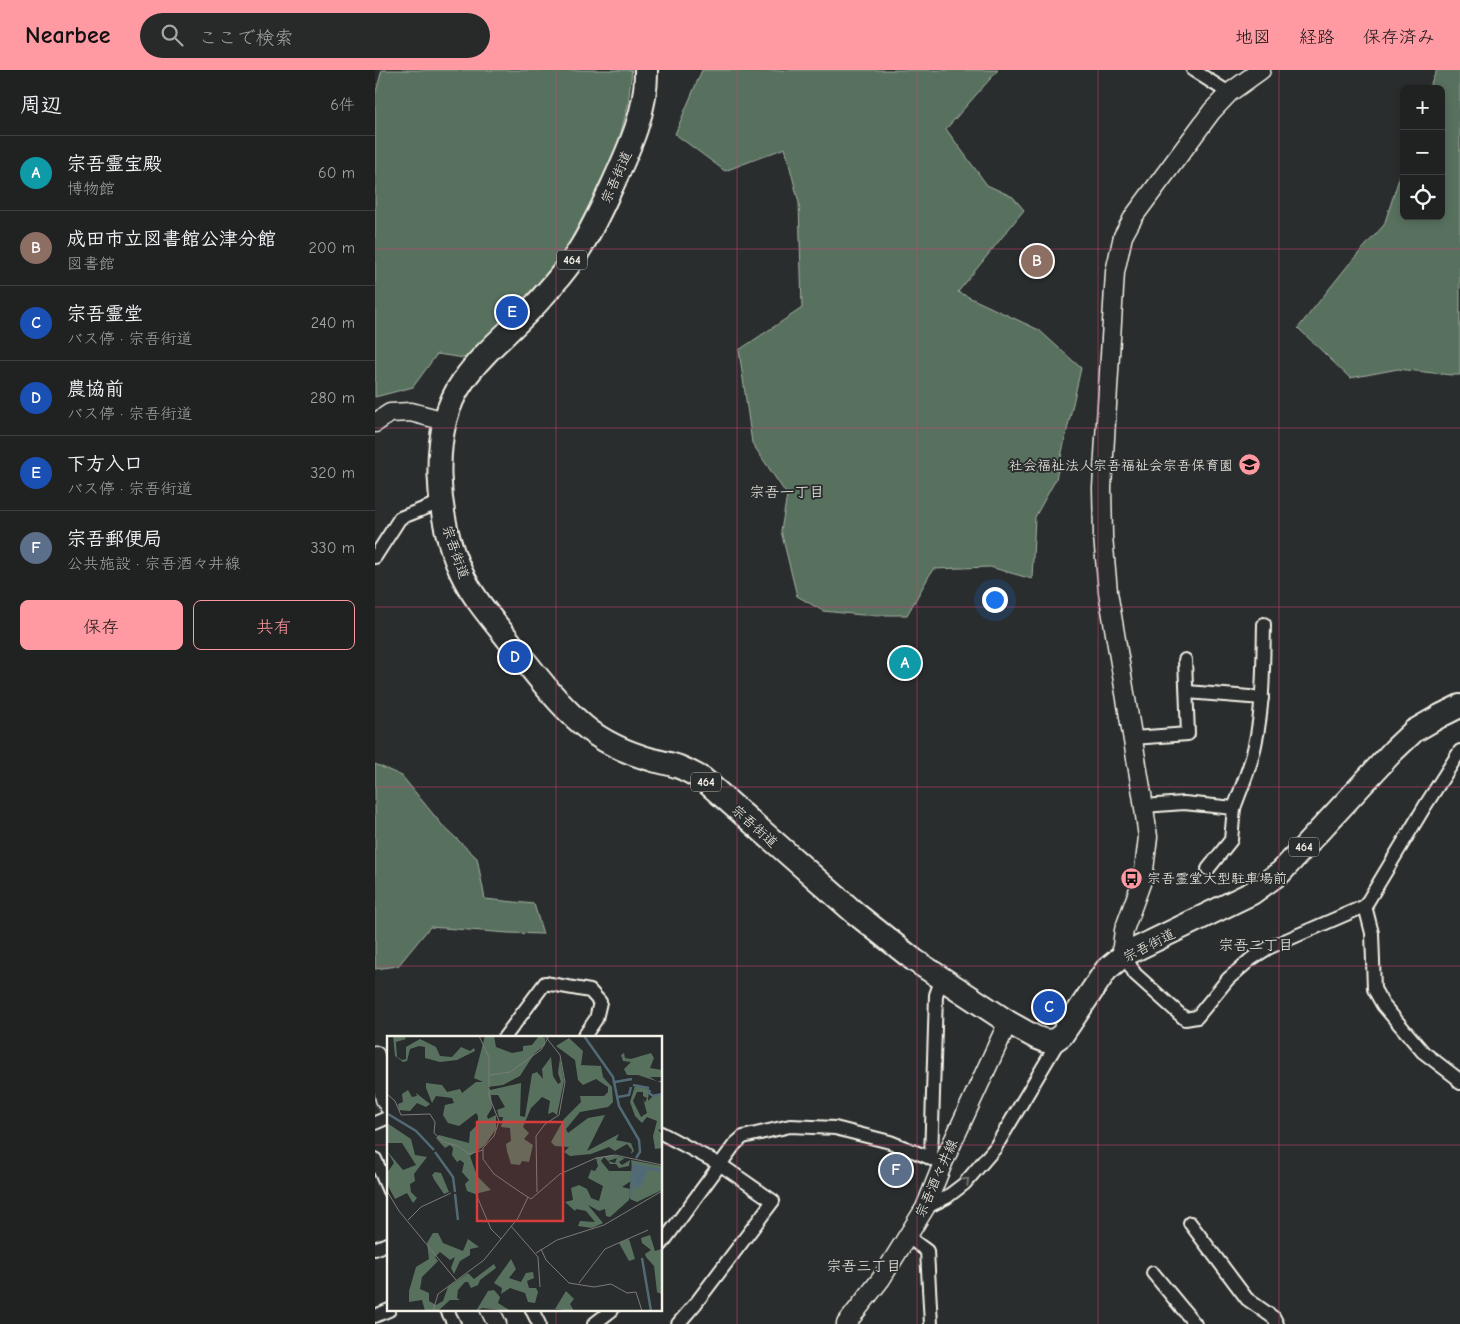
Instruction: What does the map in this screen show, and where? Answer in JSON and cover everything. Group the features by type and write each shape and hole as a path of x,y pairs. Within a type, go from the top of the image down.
{"highway":[{"name":"宗吾街道","path":"646,70 643,104 634,135 607,198 580,249 537,303 473,368 463,381 451,399 441,443 439,468 441,502 449,538 460,570 474,597 540,681 585,726 604,740 621,749 680,767 703,779 855,913 914,960 1008,1022 1045,1041 1055,1040 1062,1035 1106,970 1125,955 1243,898 1267,883 1281,872 1394,750 1415,732 1460,706"}],"street":[{"path":"1193,70 1229,93"},
{"path":"1261,70 1229,93 1212,111 1134,216 1123,236 1115,272 1102,488 1103,527 1108,592 1148,837 1143,878 1124,930 1122,946 1135,974 1185,1019 1197,1018 1228,979 1251,959 1268,948 1365,906 1460,751"},
{"path":"375,423 390,413 411,412 445,421"},
{"path":"375,557 400,518 441,502"},
{"path":"1208,869 1231,840 1234,808 1251,760 1259,724 1262,698 1265,624"},
{"path":"1133,738 1188,734 1185,660"},
{"path":"1187,692 1262,698"},
{"path":"1144,806 1184,803 1234,808"},
{"path":"1365,906 1372,933 1374,989 1383,1005 1423,1052 1457,1078 1460,1083"},
{"path":"663,1242 735,1144 743,1136 790,1126 835,1128 890,1142 937,1161 936,995 941,978"},
{"path":"505,1036 545,983 590,991 600,1002 596,1019 584,1036"},
{"name":"宗吾酒々井線","path":"846,1324 881,1279 925,1208 937,1161 1008,1022"},
{"path":"925,1208 947,1197 964,1184 995,1148 1062,1035"},
{"path":"375,1055 387,1102"},
{"path":"375,1124 387,1119"},
{"path":"663,1136 721,1165 773,1201 678,1324"},
{"path":"375,1160 383,1187"},
{"path":"1190,1223 1247,1299 1274,1318 1277,1324"},
{"path":"908,1237 927,1251 931,1324"},
{"path":"375,1249 387,1244"},
{"path":"1153,1272 1195,1324"},
{"path":"375,1316 387,1311"},
{"path":"448,1312 454,1324"},
{"path":"533,1312 539,1324"},
{"path":"594,1324 609,1312"}],"green space":[{"path":"382,70 632,70 628,105 614,159 555,269 471,359 437,354 413,387 375,397 375,95"},
{"path":"702,70 998,70 946,129 987,185 1013,197 1024,210 958,292 1039,330 1081,368 1056,479 1035,517 1032,579 990,567 933,569 907,615 862,615 823,611 797,596 781,531 787,495 752,443 739,350 802,308 799,203 785,148 725,171 675,134"},
{"path":"1437,70 1460,70 1460,375 1398,369 1350,378 1298,328 1349,264 1384,225 1400,175 1400,220 1445,220 1445,85 1430,85"},
{"path":"375,764 402,776 442,825 477,858 485,899 534,904 543,934 430,927 398,966 375,969"}],"place":[{"name":"成田市立図書館公津分館","path":"1037,261"},
{"name":"下方入口","path":"512,312"},
{"name":"社会福祉法人宗吾福祉会宗吾保育園","path":"1249,465"},
{"name":"農協前","path":"515,657"},
{"name":"宗吾霊宝殿","path":"905,663"},
{"name":"宗吾霊堂大型駐車場前","path":"1131,878"},
{"name":"宗吾霊堂","path":"1049,1007"},
{"name":"宗吾郵便局","path":"896,1170"}],"district":[{"name":"宗吾一丁目","path":"787,492"},
{"name":"宗吾二丁目","path":"1256,945"},
{"name":"宗吾三丁目","path":"864,1266"}]}
